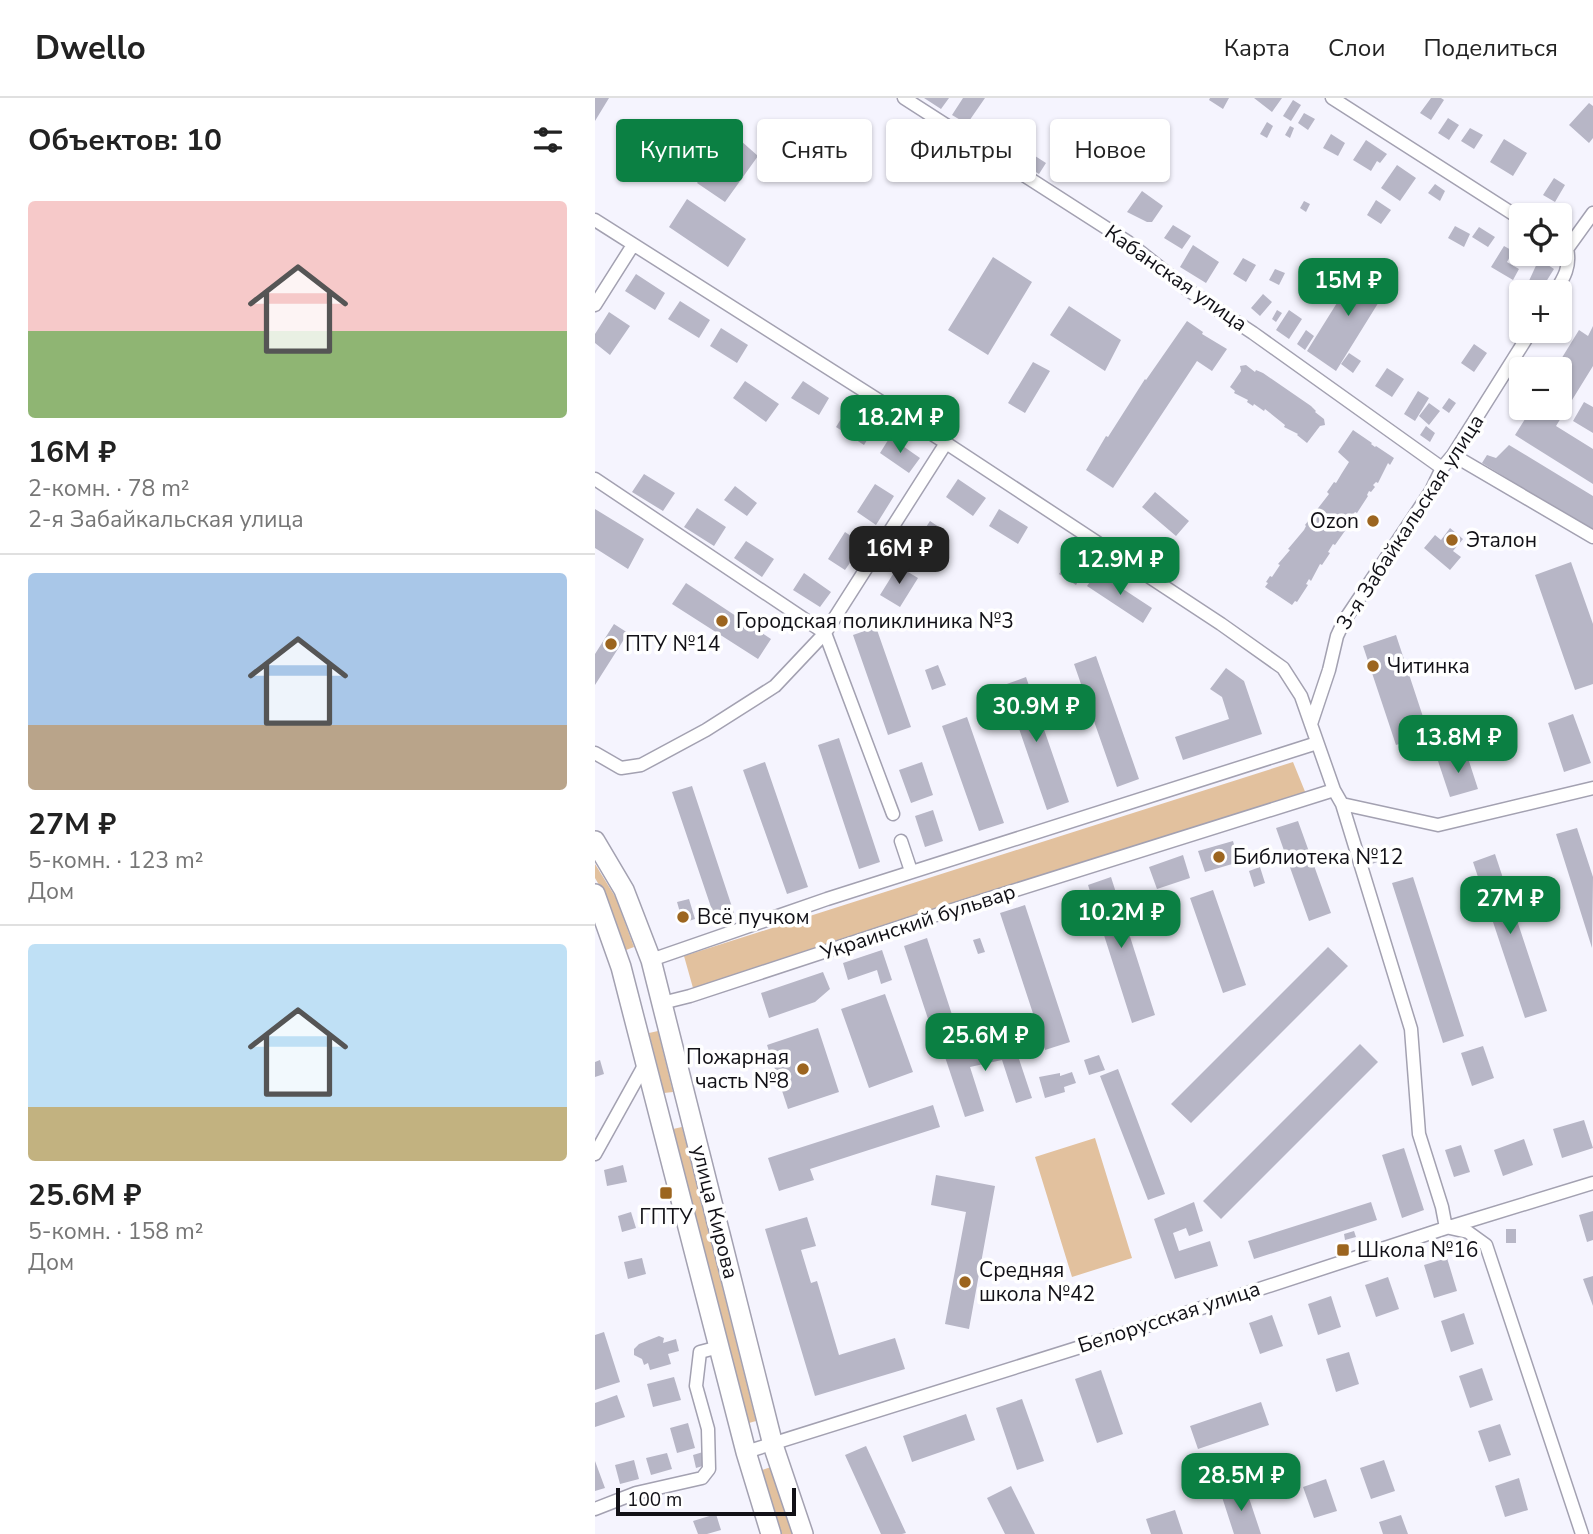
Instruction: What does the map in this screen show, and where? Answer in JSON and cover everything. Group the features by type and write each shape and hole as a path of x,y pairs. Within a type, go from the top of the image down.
{"main road":[{"name":"улица Кирова","path":"595,841 624,890 650,960 773,1445 803,1534"},
{"name":"улица Кирова","path":"597,897 621,967 746,1452 771,1534"},
{"path":"621,967 650,960"},
{"path":"632,1010 662,1003"}],"street":[{"name":"Кабанская улица","path":"904,98 1128,242 1188,290 1442,468"},
{"path":"1332,98 1509,211"},
{"path":"1572,236 1593,213"},
{"path":"595,220 946,443 1221,624 1283,668 1301,696 1334,790 1342,804 1411,1029 1419,1135 1446,1228 1468,1232 1486,1245 1582,1534"},
{"path":"595,305 633,245"},
{"name":"3-я Забайкальская улица","path":"1311,724 1344,621 1431,491 1442,468 1453,455 1523,343"},
{"path":"595,753 621,768 641,765 706,730 775,686 825,633 946,443"},
{"path":"1453,455 1593,537"},
{"path":"595,479 825,633 893,814"},
{"path":"650,960 911,871 1317,743"},
{"path":"1342,804 1438,825 1593,788"},
{"name":"Украинский бульвар","path":"662,1003 1334,790"},
{"path":"901,842 911,871"},
{"path":"595,1154 645,1064"},
{"name":"Белорусская улица","path":"746,1452 1593,1183"},
{"path":"595,1509 636,1493 702,1478 709,1469 708,1429 696,1386 700,1352 719,1347"}],"shaded area":[{"path":"1293,762 1306,794 693,988 684,956"},
{"path":"595,864 616,898 634,947 626,950 609,902 595,878"},
{"path":"658,1031 673,1092 664,1093 649,1033"},
{"path":"682,1127 756,1421 749,1423 673,1129"},
{"path":"1095,1138 1132,1258 1072,1277 1035,1157"},
{"path":"771,1467 793,1534 782,1534 762,1470"}],"building":[{"path":"595,98 609,98 595,121"},
{"path":"924,98 949,98 941,109"},
{"path":"963,98 985,98 970,119 959,119 952,115"},
{"path":"1229,98 1223,109 1209,100"},
{"path":"1254,98 1282,98 1272,112"},
{"path":"1431,98 1444,100 1431,120 1420,113"},
{"path":"1293,100 1301,105 1291,121 1283,116"},
{"path":"1589,103 1593,106 1593,138 1589,143 1569,125"},
{"path":"1304,113 1315,119 1308,130 1298,123"},
{"path":"1448,118 1459,125 1449,140 1438,133"},
{"path":"1267,122 1273,126 1267,138 1260,134"},
{"path":"1290,126 1294,128 1290,138 1285,135"},
{"path":"1470,128 1483,135 1474,149 1461,141"},
{"path":"1331,134 1345,143 1338,156 1323,148"},
{"path":"1504,139 1527,153 1513,176 1490,162"},
{"path":"1366,140 1387,154 1380,163 1377,161 1371,171 1353,160"},
{"path":"743,143 757,157 743,177"},
{"path":"1036,157 1046,163 1039,174 1036,172"},
{"path":"1397,165 1416,178 1400,201 1381,188"},
{"path":"1554,178 1565,185 1555,202 1543,195"},
{"path":"698,182 739,182 725,202"},
{"path":"1435,184 1445,191 1440,201 1428,193"},
{"path":"1142,191 1163,206 1152,222 1127,212"},
{"path":"687,199 746,239 728,267 669,227"},
{"path":"1376,200 1391,210 1381,224 1367,215"},
{"path":"1304,201 1310,204 1306,212 1300,208"},
{"path":"1173,225 1191,236 1182,249 1164,238"},
{"path":"1455,226 1470,234 1464,247 1448,238"},
{"path":"1479,227 1495,237 1488,247 1472,237"},
{"path":"1193,245 1219,262 1206,283 1180,267"},
{"path":"1504,246 1509,249 1509,266 1519,269 1513,280 1491,267"},
{"path":"993,257 1032,282 988,355 948,330"},
{"path":"1243,258 1256,265 1246,282 1233,274"},
{"path":"1360,266 1390,284 1336,371 1307,351"},
{"path":"1536,266 1550,266 1554,269 1547,280 1529,280"},
{"path":"1275,269 1285,273 1279,285 1269,280"},
{"path":"636,274 665,293 655,310 625,291"},
{"path":"1263,294 1272,302 1260,316 1251,308"},
{"path":"680,301 710,320 699,338 668,319"},
{"path":"1069,306 1121,340 1105,371 1050,335"},
{"path":"1277,310 1282,313 1276,322 1272,319"},
{"path":"1289,310 1302,319 1289,339 1276,330"},
{"path":"609,312 630,326 610,355 595,343 595,334"},
{"path":"1187,321 1227,349 1212,371 1197,361 1113,488 1086,470 1106,436 1108,437"},
{"path":"1593,326 1593,366 1572,400 1572,357 1562,357 1579,330 1588,336"},
{"path":"721,328 748,345 737,363 710,346"},
{"path":"1306,330 1314,336 1305,350 1297,344"},
{"path":"1474,344 1487,353 1474,372 1461,363"},
{"path":"1349,353 1361,361 1353,373 1341,364"},
{"path":"1033,362 1050,371 1025,413 1008,403"},
{"path":"1246,365 1255,372 1256,370 1263,373 1311,406 1324,419 1325,425 1320,426 1307,443 1265,409 1264,411 1254,404 1253,406 1248,400 1234,393 1230,387 1241,371 1240,366"},
{"path":"1387,368 1404,379 1392,397 1375,386"},
{"path":"745,381 779,404 766,422 733,398"},
{"path":"803,381 829,398 819,415 791,398"},
{"path":"1418,391 1429,398 1415,421 1404,414"},
{"path":"1449,398 1456,403 1449,413 1442,408"},
{"path":"1584,402 1593,407 1593,433 1573,421"},
{"path":"1429,403 1440,411 1429,425 1419,416"},
{"path":"847,409 875,427 864,445 836,427"},
{"path":"1524,420 1560,420 1556,426 1593,449 1593,484 1515,435"},
{"path":"1426,426 1435,433 1430,442 1420,435"},
{"path":"1353,430 1394,458 1390,465 1388,463 1378,483 1373,485 1375,487 1369,491 1335,545 1333,544 1311,581 1309,579 1297,602 1292,605 1265,587 1268,583 1266,582 1349,462 1338,452"},
{"path":"890,437 920,458 909,473 880,453"},
{"path":"1509,445 1593,496 1593,531 1482,463 1487,455 1496,458"},
{"path":"644,474 675,493 663,511 632,492"},
{"path":"958,479 986,498 973,516 946,497"},
{"path":"875,484 894,496 876,525 857,512"},
{"path":"735,486 757,503 747,516 724,500"},
{"path":"1155,492 1189,521 1176,536 1142,507"},
{"path":"697,508 726,527 714,546 684,527"},
{"path":"595,509 644,539 628,569 595,548"},
{"path":"999,509 1028,527 1018,544 989,526"},
{"path":"930,521 948,533 931,558 913,547"},
{"path":"1450,528 1463,539 1453,551 1461,557 1450,570 1424,548 1435,535 1441,540"},
{"path":"845,532 863,544 845,570 828,559"},
{"path":"746,541 774,559 762,577 734,558"},
{"path":"1070,556 1087,566 1076,585 1059,574"},
{"path":"1571,562 1593,624 1593,684 1575,690 1535,575"},
{"path":"898,566 918,578 900,607 880,595"},
{"path":"1097,572 1152,608 1143,623 1087,586"},
{"path":"804,573 831,592 820,607 793,590"},
{"name":"Городская поликлиника №3","path":"686,583 771,639 758,659 672,604"},
{"name":"ПТУ №14","path":"614,624 628,633 595,685 595,654"},
{"path":"876,627 911,727 888,735 853,635"},
{"path":"1396,635 1429,735 1396,745 1363,646"},
{"path":"1096,656 1139,779 1117,787 1074,664"},
{"path":"938,665 946,685 932,690 925,670"},
{"path":"1226,668 1244,681 1262,734 1183,760 1175,737 1229,719 1222,697 1210,689"},
{"path":"1026,677 1069,802 1047,810 1004,685"},
{"path":"1573,714 1591,763 1564,772 1548,723"},
{"path":"967,717 1004,823 979,831 942,726"},
{"path":"839,738 880,862 859,869 818,745"},
{"path":"1466,752 1478,789 1450,797 1438,761"},
{"path":"765,762 808,887 787,894 743,770"},
{"path":"922,762 933,795 911,803 899,770"},
{"path":"692,786 734,913 715,919 672,792"},
{"path":"933,810 943,841 925,847 915,816"},
{"path":"1298,821 1331,913 1309,921 1276,828"},
{"path":"1577,828 1593,877 1592,948 1556,834"},
{"name":"Библиотека №12","path":"1233,841 1239,862 1205,872 1198,851"},
{"path":"1385,848 1388,858 1372,864 1368,854"},
{"path":"1495,854 1547,1011 1525,1018 1473,862"},
{"path":"1183,855 1190,878 1157,889 1149,867"},
{"path":"1260,867 1265,883 1254,887 1249,871"},
{"path":"1111,877 1155,1015 1132,1023 1088,885"},
{"path":"1413,877 1464,1036 1443,1043 1392,883"},
{"path":"1213,890 1246,985 1223,993 1190,898"},
{"path":"689,899 695,919 683,923 677,902"},
{"path":"1025,905 1070,1042 1045,1050 1000,913"},
{"path":"927,938 957,1030 934,1037 904,946"},
{"path":"980,938 985,952 978,954 973,940"},
{"path":"1328,947 1348,966 1191,1123 1171,1104"},
{"path":"882,950 892,980 881,984 877,970 848,980 843,963"},
{"path":"823,972 830,989 815,1002 769,1018 761,993"},
{"path":"885,994 913,1072 869,1088 841,1009"},
{"name":"Пожарная часть №8","path":"818,1028 839,1092 788,1109 767,1045"},
{"path":"1003,1040 1016,1050 1032,1098 1016,1103 1002,1060 970,1067 984,1111 965,1117 944,1054"},
{"path":"1360,1044 1378,1062 1221,1219 1203,1201"},
{"path":"1483,1046 1494,1078 1472,1086 1461,1053"},
{"path":"1099,1055 1105,1070 1089,1075 1084,1060"},
{"path":"600,1060 604,1074 595,1077 595,1062"},
{"path":"1118,1069 1165,1194 1148,1200 1100,1076"},
{"path":"1072,1072 1076,1083 1064,1087 1065,1092 1045,1098 1039,1077 1060,1073 1060,1076"},
{"path":"933,1105 940,1127 810,1169 814,1180 779,1191 768,1158"},
{"path":"1584,1120 1593,1148 1562,1158 1553,1129"},
{"path":"1524,1139 1533,1165 1503,1176 1494,1150"},
{"path":"1461,1145 1470,1172 1454,1177 1445,1150"},
{"path":"1404,1148 1424,1210 1402,1218 1382,1155"},
{"path":"623,1165 627,1182 607,1186 604,1170"},
{"path":"936,1175 995,1186 969,1329 945,1324 966,1212 931,1205"},
{"path":"1194,1202 1203,1231 1189,1236 1186,1228 1173,1233 1179,1251 1210,1241 1218,1266 1175,1279 1154,1219"},
{"path":"1371,1202 1377,1220 1254,1259 1248,1241"},
{"path":"1593,1211 1593,1240 1587,1242 1579,1215"},
{"path":"631,1212 636,1228 622,1232 618,1216"},
{"path":"807,1217 816,1246 801,1250 811,1283 817,1281 839,1355 895,1338 905,1369 815,1396 765,1229"},
{"path":"1506,1229 1516,1229 1516,1243 1506,1243"},
{"path":"1354,1231 1356,1237 1345,1240 1344,1234"},
{"path":"642,1258 646,1274 628,1279 624,1262"},
{"path":"1447,1258 1457,1291 1434,1298 1424,1265"},
{"path":"1593,1276 1593,1306 1583,1279"},
{"path":"1388,1277 1399,1309 1376,1317 1365,1285"},
{"path":"1331,1296 1341,1327 1318,1335 1308,1304"},
{"path":"1464,1313 1474,1344 1451,1352 1441,1321"},
{"path":"1272,1315 1283,1346 1260,1354 1249,1323"},
{"path":"604,1332 620,1382 595,1390 595,1335"},
{"path":"659,1336 664,1338 663,1343 676,1339 679,1351 668,1354 671,1364 650,1370 648,1363 644,1365 642,1359 634,1355 634,1349 639,1344"},
{"path":"1349,1352 1359,1384 1336,1392 1326,1359"},
{"path":"1482,1368 1493,1400 1470,1408 1459,1376"},
{"path":"1101,1370 1123,1434 1097,1443 1075,1379"},
{"path":"674,1377 681,1400 653,1407 647,1384"},
{"path":"617,1395 625,1417 595,1427 595,1403"},
{"path":"1022,1399 1044,1461 1017,1470 996,1408"},
{"path":"1261,1402 1269,1425 1198,1449 1190,1426"},
{"path":"966,1414 975,1440 912,1462 903,1436"},
{"path":"688,1423 695,1448 677,1453 670,1428"},
{"path":"1500,1424 1511,1455 1489,1462 1478,1431"},
{"path":"866,1446 906,1533 881,1534 845,1455"},
{"path":"703,1452 706,1465 696,1468 693,1455"},
{"path":"667,1453 672,1469 651,1475 646,1458"},
{"path":"634,1460 639,1479 620,1484 615,1465"},
{"path":"1384,1460 1395,1491 1371,1499 1360,1468"},
{"path":"595,1461 605,1488 595,1491"},
{"path":"1519,1478 1528,1510 1505,1517 1495,1486"},
{"path":"1326,1479 1337,1511 1314,1518 1303,1487"},
{"path":"1011,1486 1035,1534 1005,1534 987,1498"},
{"path":"1246,1489 1261,1534 1234,1534 1222,1497"},
{"path":"1175,1510 1183,1534 1151,1534 1146,1519"},
{"path":"716,1514 721,1530 698,1534 693,1521"},
{"path":"1401,1515 1408,1534 1383,1534 1379,1522"}],"place":[{"name":"Ozon","path":"1373,521"},
{"name":"Эталон","path":"1452,540"},
{"name":"Городская поликлиника №3","path":"722,621"},
{"name":"ПТУ №14","path":"611,644"},
{"name":"Читинка","path":"1373,666"},
{"name":"Библиотека №12","path":"1219,857"},
{"name":"Всё пучком","path":"683,917"},
{"name":"Пожарная часть №8","path":"803,1069"},
{"name":"ГПТУ","path":"666,1193"},
{"name":"Школа №16","path":"1343,1250"},
{"name":"Средняя школа №42","path":"965,1282"}]}
